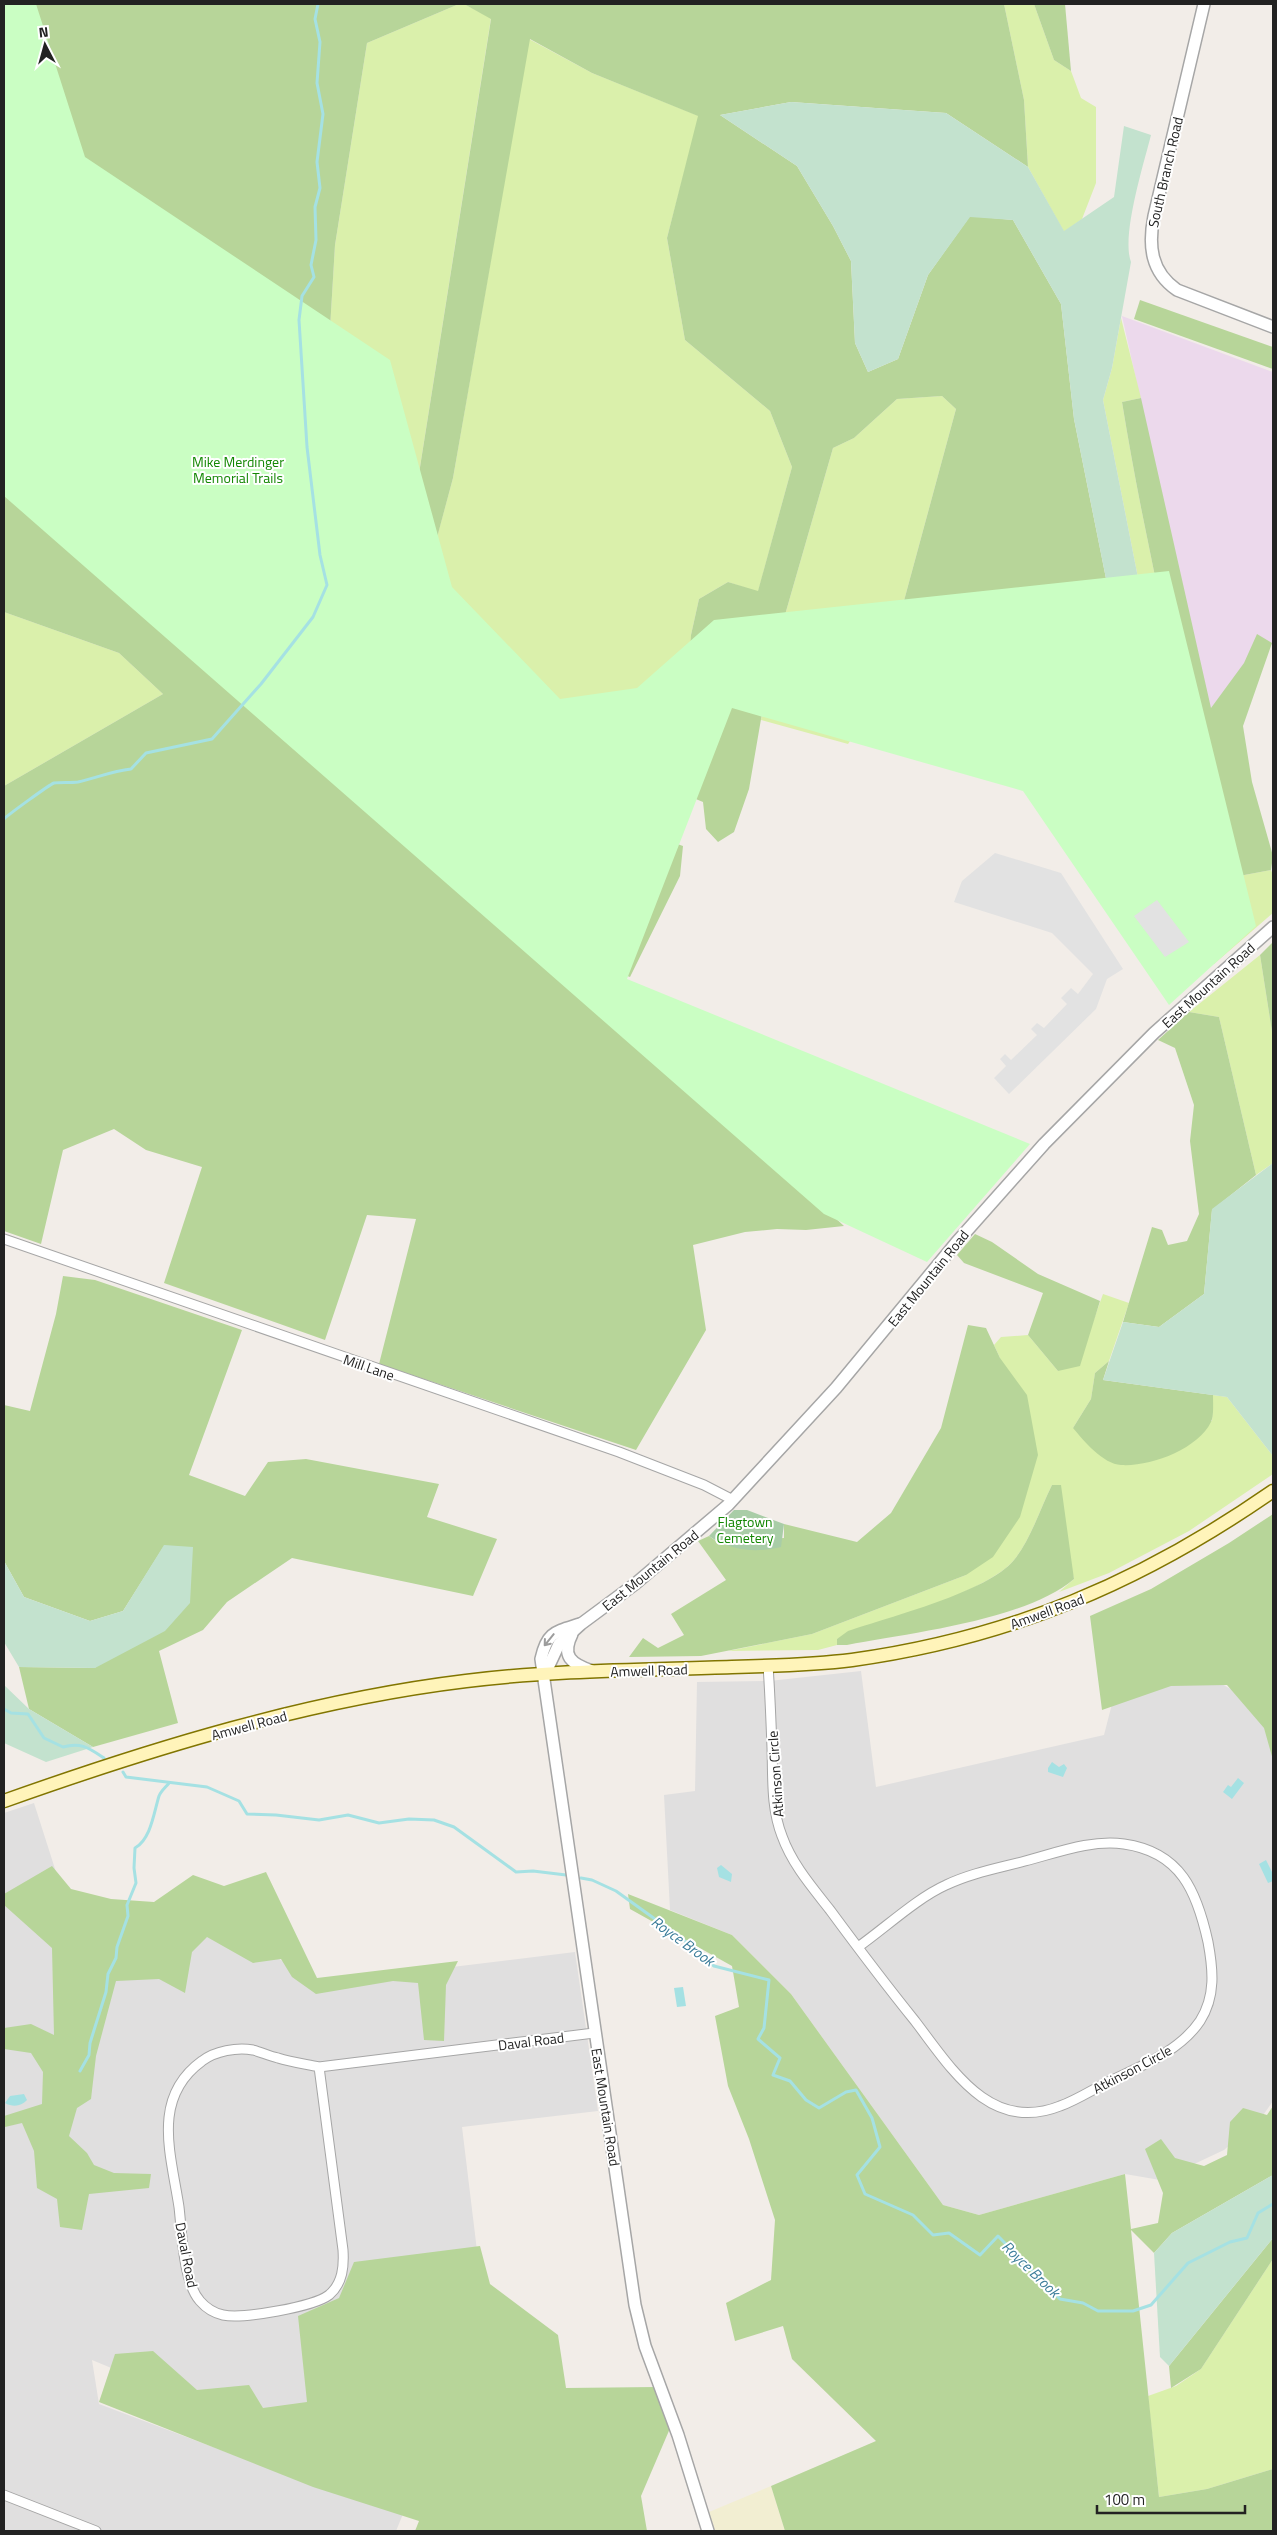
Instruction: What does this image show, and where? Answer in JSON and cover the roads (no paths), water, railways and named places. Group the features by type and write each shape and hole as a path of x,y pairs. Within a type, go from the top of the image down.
{"main road":[{"name":"Amwell Road","path":"4,1801 138,1755 330,1704 434,1685 545,1674 768,1666 850,1660 946,1643 1043,1614 1142,1572 1224,1526 1273,1491"}],"street":[{"name":"South Branch Road","path":"1204,4 1154,216 1151,251 1159,272 1177,290 1273,327"},
{"name":"East Mountain Road","path":"545,1674 559,1644 581,1624 635,1584 733,1500 836,1388 967,1230 1044,1144 1154,1033 1273,927"},
{"name":"Mill Lane","path":"4,1239 619,1452 704,1485 733,1500"},
{"name":"East Mountain Road","path":"581,1624 555,1632 544,1642 541,1659 545,1674 594,2034 637,2312 645,2346 678,2435 708,2531"},
{"path":"572,1634 567,1644 568,1655 578,1666 596,1672"},
{"name":"Atkinson Circle","path":"768,1666 773,1790 782,1836 798,1869 858,1947 963,2082 981,2098 996,2106 1015,2111 1029,2112 1059,2107 1169,2050 1199,2021 1209,2002 1212,1988 1213,1966 1201,1909 1188,1882 1164,1858 1151,1851 1121,1843 1095,1844 983,1872 951,1882 858,1947"},
{"name":"Daval Road","path":"318,2067 343,2250 344,2269 338,2284 330,2294 316,2303 302,2307 232,2315 210,2310 195,2295 188,2270 167,2122 174,2091 182,2078 194,2066 206,2058 223,2052 252,2050 318,2067 594,2034"},
{"path":"4,2495 96,2531"}],"water":[{"path":"1052,1762 1059,1767 1064,1764 1067,1768 1063,1777 1048,1772"},
{"path":"1238,1778 1244,1783 1232,1799 1223,1792 1228,1785 1231,1787"},
{"path":"1266,1860 1273,1874 1273,1881 1268,1883 1259,1864"},
{"path":"721,1865 732,1874 731,1882 719,1877 717,1868"},
{"path":"683,1987 686,2006 677,2007 674,1988"},
{"path":"24,2094 27,2100 22,2104 13,2106 5,2103 10,2096"}],"waterway":[{"path":"4,819 54,783 78,782 131,769 146,753 212,739 261,684 313,617 327,585 320,555 307,447 299,320 302,296 314,277 311,265 316,240 315,207 320,188 317,162 323,114 317,83 320,42 315,19 318,4"},
{"name":"Royce Brook","path":"4,1709 11,1713 28,1714 44,1738 63,1747 75,1745 85,1747 104,1758"},
{"name":"Royce Brook","path":"123,1772 126,1777 207,1787 239,1801 247,1814 319,1820 348,1815 379,1823 409,1819 434,1820 454,1827 516,1872 533,1871 566,1875"},
{"path":"80,2071 89,2055 90,2043 106,1992 108,1974 116,1958 117,1947 128,1916 127,1905 136,1883 134,1868 135,1848 145,1838 159,1796 169,1783"},
{"name":"Royce Brook","path":"581,1878 592,1880 616,1891 680,1937 714,1966 769,1980 764,2028 758,2039 780,2058 773,2075 790,2081 806,2100 819,2108 846,2092 856,2090 872,2118 880,2147 857,2175 865,2194 913,2215 933,2235 949,2233 980,2255 998,2236 1060,2299 1083,2303 1098,2311 1133,2311 1151,2305 1188,2263 1230,2242 1247,2238 1258,2213 1273,2204"}],"park label":[{"name":"Mike Merdinger Memorial Trails","path":"238,470"},
{"name":"Flagtown Cemetery","path":"745,1529"}]}
